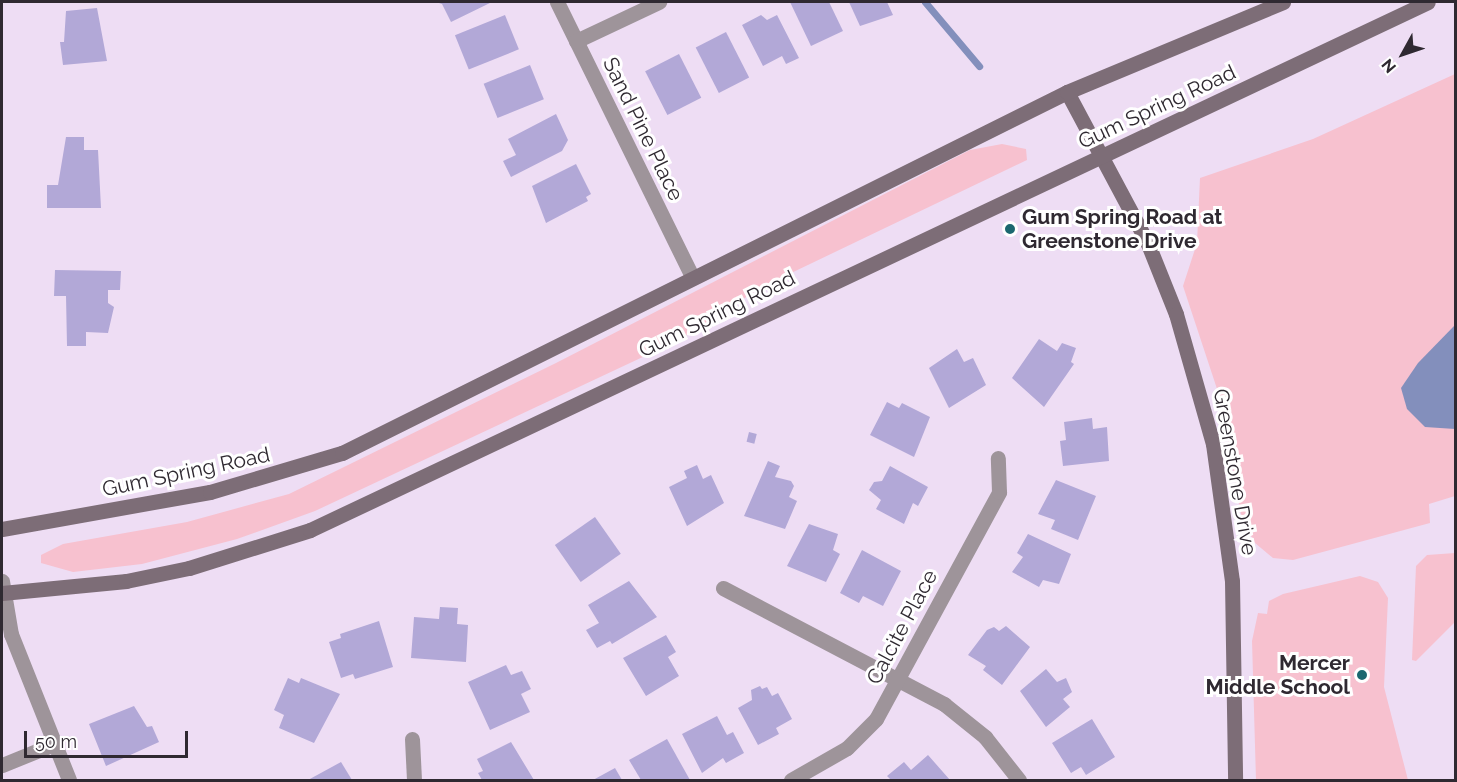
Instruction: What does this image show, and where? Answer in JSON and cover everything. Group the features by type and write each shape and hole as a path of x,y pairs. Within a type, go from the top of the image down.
{"main road":[{"name":"Gum Spring Road","path":"2,529 210,492 342,453 692,276 1068,92 1283,2"},
{"name":"Gum Spring Road","path":"2,589 126,580 189,568 310,530 1428,2"},
{"name":"Greenstone Drive","path":"1068,92 1100,158 1148,244 1176,314 1213,444 1232,580 1235,780"}],"street":[{"name":"Sand Pine Place","path":"556,2 692,276"},
{"path":"576,41 659,2"},
{"name":"Calcite Place","path":"791,780 847,748 865,731 897,680 999,492 998,458"},
{"path":"723,588 961,716 985,737 1019,780"},
{"path":"2,589 11,634 69,780"},
{"path":"412,739 414,780"},
{"path":"2,765 54,744"}],"shaded area":[{"path":"1455,74 1455,496 1429,504 1430,523 1293,560 1273,558 1255,543 1242,520 1221,401 1183,286 1197,243 1200,178 1313,139"},
{"path":"1002,144 1026,149 1027,160 762,287 679,340 315,511 237,539 142,564 73,572 41,563 41,555 63,544 187,522 289,494 556,363 970,150"},
{"path":"1455,553 1455,622 1416,661 1412,660 1416,566 1427,555"},
{"path":"1360,576 1378,582 1388,598 1384,687 1408,780 1256,780 1252,641 1258,613 1267,614 1269,601 1283,594"}],"water":[{"path":"1455,325 1455,429 1425,427 1407,409 1401,388 1418,363"}],"building":[{"path":"436,2 492,2 451,22 442,4"},
{"path":"790,2 829,2 843,31 811,46"},
{"path":"849,2 887,2 893,15 860,26"},
{"path":"97,8 107,61 63,65 60,42 64,42 66,11"},
{"path":"505,15 519,49 469,70 455,35"},
{"path":"761,15 767,20 777,15 799,58 786,64 782,56 763,66 742,25"},
{"path":"726,32 749,77 719,93 696,47"},
{"path":"679,54 701,98 667,115 645,71"},
{"path":"530,65 544,99 498,118 484,84"},
{"path":"556,114 568,140 562,151 511,177 503,161 516,155 508,139"},
{"path":"66,137 84,137 84,150 98,150 101,208 47,208 47,185 58,185"},
{"path":"576,164 591,194 586,197 588,201 546,223 532,186"},
{"path":"55,270 121,271 120,290 108,290 108,303 114,307 108,333 86,332 86,346 67,346 66,296 54,296"},
{"path":"1039,339 1057,351 1062,343 1076,348 1071,362 1074,364 1044,407 1012,378"},
{"path":"957,349 964,362 973,358 986,385 949,408 929,368"},
{"path":"887,402 899,408 902,403 930,417 914,457 870,435"},
{"path":"1092,418 1093,429 1107,427 1109,461 1063,466 1060,441 1066,440 1064,422"},
{"path":"749,432 757,434 754,444 747,442"},
{"path":"768,461 780,466 775,477 791,481 794,486 789,497 797,501 785,529 744,516"},
{"path":"697,465 703,479 711,475 724,503 687,526 669,487 687,478 684,471"},
{"path":"890,466 928,487 918,506 913,503 904,524 876,509 881,500 869,490 874,482 882,481"},
{"path":"1056,480 1096,496 1078,540 1051,529 1055,520 1038,514"},
{"path":"595,517 621,554 581,582 555,545"},
{"path":"809,524 838,534 833,550 840,554 826,582 787,566"},
{"path":"1028,534 1071,554 1059,584 1043,580 1039,587 1012,572 1023,557 1017,553"},
{"path":"862,550 901,571 883,606 863,596 859,603 840,593"},
{"path":"629,581 657,617 612,644 610,641 597,648 586,630 599,623 588,605"},
{"path":"440,607 458,608 457,624 468,625 466,662 411,658 414,617 439,619"},
{"path":"379,621 393,667 355,679 353,674 341,678 329,642 341,638 340,634"},
{"path":"1006,626 1030,647 1002,685 983,670 986,666 968,655 987,630 994,627 999,631"},
{"path":"666,635 676,652 668,657 679,676 646,696 623,658"},
{"path":"506,665 511,675 522,671 531,689 521,694 530,712 490,730 468,682"},
{"path":"1046,669 1057,682 1066,678 1072,692 1063,699 1070,707 1046,727 1020,691"},
{"path":"288,678 299,683 301,678 340,694 314,743 279,728 284,715 274,710"},
{"path":"760,686 762,689 767,687 772,696 778,693 792,719 776,728 779,734 758,745 738,708 752,700 751,690"},
{"path":"134,706 147,727 152,726 159,742 106,766 89,724"},
{"path":"717,716 727,735 733,732 744,753 726,763 723,758 702,773 682,734"},
{"path":"1092,719 1115,757 1086,775 1081,767 1071,773 1052,743"},
{"path":"667,739 690,780 641,780 629,760"},
{"path":"511,742 534,780 482,780 478,773 483,771 477,759"},
{"path":"928,755 950,780 891,780 887,776 904,762 911,770"},
{"path":"341,762 352,780 308,780"},
{"path":"615,768 622,780 593,780"}],"waterway":[{"path":"925,2 979,66"}],"place":[{"name":"Gum Spring Road at Greenstone Drive","path":"1010,229"},
{"name":"Mercer Middle School","path":"1362,675"}]}
